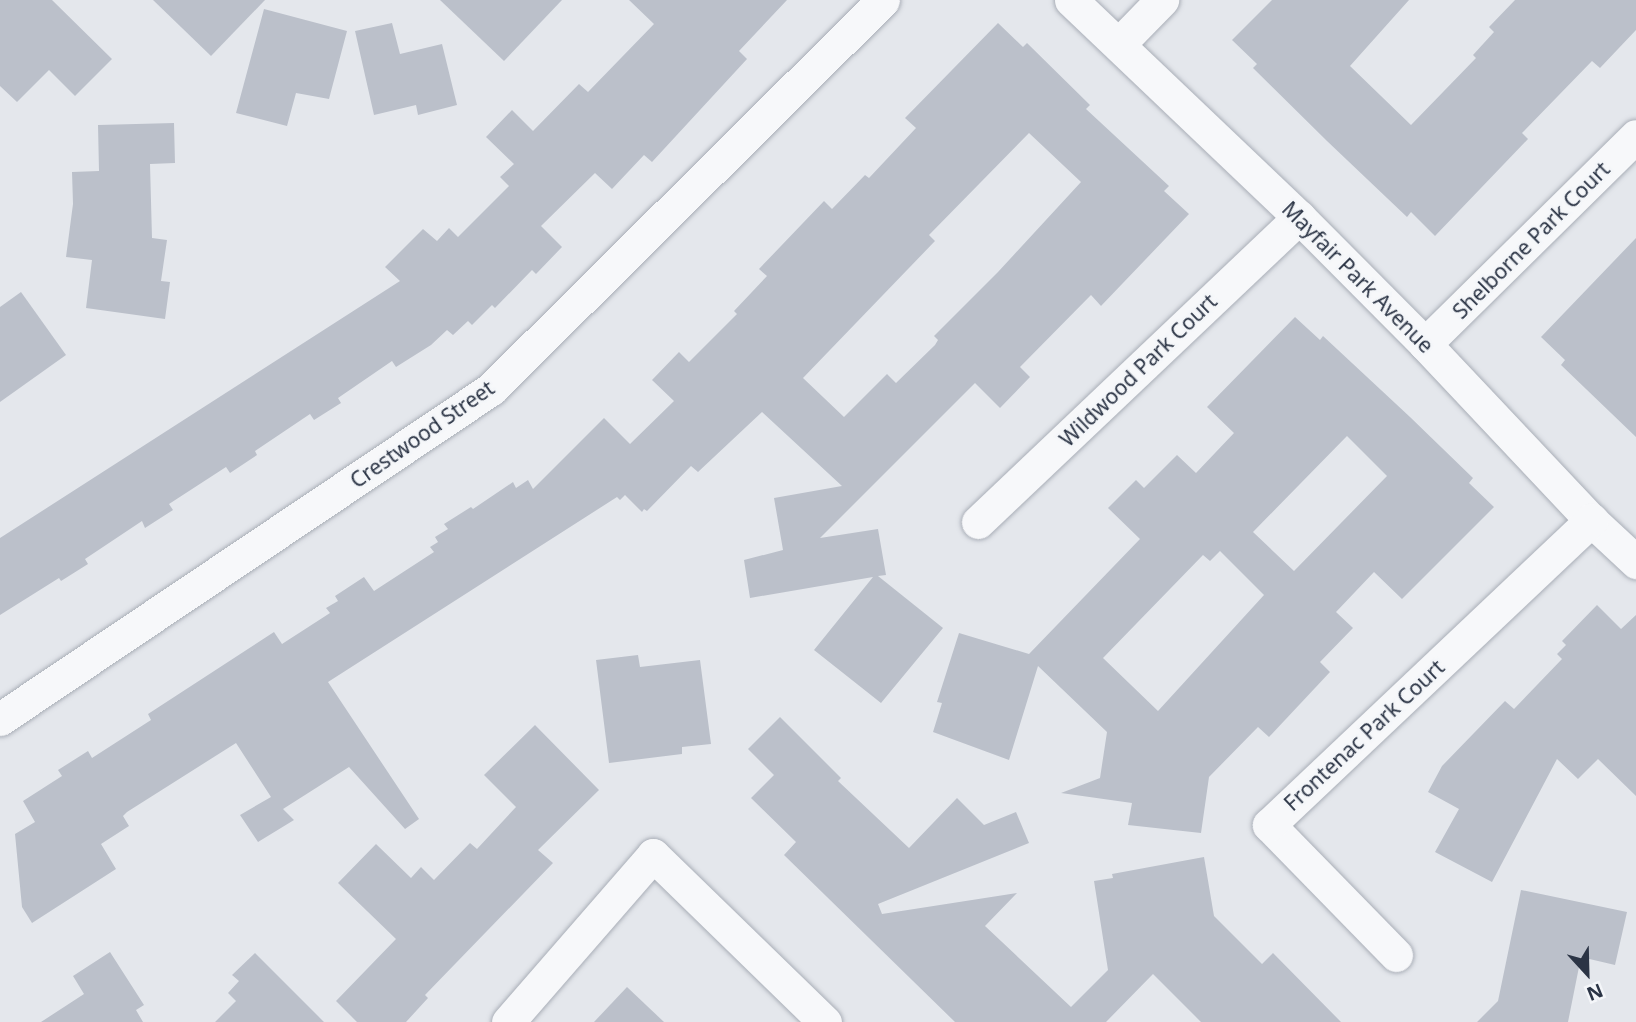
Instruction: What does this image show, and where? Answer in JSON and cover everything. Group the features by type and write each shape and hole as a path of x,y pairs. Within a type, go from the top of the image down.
{"street":[{"name":"Crestwood Street","path":"0,719 491,389 883,0"},
{"name":"Mayfair Park Avenue","path":"1071,0 1299,217 1425,344 1591,520 1636,562"},
{"path":"1119,44 1162,0"},
{"name":"Shelborne Park Court","path":"1425,344 1636,136"},
{"name":"Wildwood Park Court","path":"978,522 1299,217"},
{"name":"Frontenac Park Court","path":"1396,955 1269,825 1591,520"},
{"path":"508,1022 653,855 825,1022"}],"building":[{"path":"0,0 52,0 112,59 75,96 49,70 17,102 0,86"},
{"path":"153,0 265,0 211,56"},
{"path":"440,0 562,0 504,61"},
{"path":"629,0 787,0 739,51 747,59 652,162 644,155 612,189 595,173 541,226 562,247 536,274 532,270 495,308 492,305 472,325 468,321 453,335 447,330 431,345 396,367 392,361 338,398 341,403 314,420 310,414 255,451 257,455 230,473 226,467 169,504 173,510 145,528 142,521 85,559 88,564 61,581 59,578 0,615 0,538 400,281 385,267 423,229 437,241 449,228 458,237 509,186 500,177 514,164 486,137 512,110 533,131 579,84 588,92 654,24"},
{"path":"1272,0 1409,0 1350,66 1411,125 1476,58 1473,55 1494,32 1489,27 1515,0 1636,0 1636,30 1600,68 1592,61 1522,133 1528,139 1435,236 1411,212 1407,217 1327,141 1253,68 1257,64 1232,40"},
{"path":"264,9 347,31 329,99 296,93 287,126 236,113"},
{"path":"392,23 400,54 442,44 457,105 418,115 416,105 374,115 355,31"},
{"path":"998,23 1023,47 1027,43 1090,105 1086,109 1169,186 1164,191 1189,214 1101,306 1091,295 1020,367 1030,377 1000,408 975,383 820,538 878,529 886,575 878,576 943,628 881,703 814,650 873,577 750,598 744,560 783,550 774,498 842,486 762,412 698,472 691,466 647,511 644,509 642,512 625,495 620,500 617,497 328,682 419,819 405,829 349,767 283,809 294,820 258,842 240,815 271,797 236,743 127,812 123,816 129,826 101,844 116,869 32,923 22,907 15,834 35,822 23,801 62,776 58,770 88,751 92,758 151,720 148,714 274,632 282,644 330,613 326,608 338,601 335,596 364,577 374,591 434,552 430,547 438,542 435,537 448,529 444,524 471,507 473,509 513,482 516,488 528,480 533,489 604,418 630,444 674,401 652,380 679,352 689,362 737,314 734,311 767,276 759,269 824,201 832,209 865,175 869,178 916,128 905,118","holes":["1029,133 1081,182 998,272 934,336 938,340 935,345 896,383 887,374 844,417 803,378 935,241 929,235"]},
{"path":"174,123 175,163 150,164 152,238 167,240 161,281 170,282 165,319 86,308 92,260 66,257 73,204 72,172 99,171 98,125"},
{"path":"1636,238 1636,437 1561,365 1565,360 1541,337"},
{"path":"21,292 66,355 0,402 0,307"},
{"path":"1295,317 1320,340 1323,336 1410,417 1473,478 1469,483 1494,507 1402,599 1374,572 1336,612 1353,628 1320,662 1330,672 1269,737 1258,727 1209,777 1201,833 1128,825 1132,803 1061,793 1100,778 1107,732 1038,666 1009,760 933,732 942,703 937,702 959,633 1029,654 1140,539 1108,508 1136,480 1144,488 1177,455 1196,473 1234,433 1207,407","holes":["1347,436 1387,476 1294,571 1253,532","1220,551 1264,595 1158,711 1103,658 1203,555 1210,561"]},
{"path":"1597,605 1621,629 1636,615 1636,796 1598,759 1578,779 1557,759 1492,882 1435,852 1459,809 1428,792 1442,766 1505,701 1514,709 1562,659 1557,654 1566,645 1562,641"},
{"path":"638,655 640,667 700,660 711,744 682,747 682,754 609,763 596,660"},
{"path":"780,717 841,778 838,781 909,848 957,798 984,825 1016,812 1029,843 878,904 882,914 1017,893 985,926 1071,1007 1108,970 1094,881 1113,878 1112,874 1204,857 1214,916 1262,964 1273,953 1341,1022 1201,1022 1153,974 1106,1022 955,1022 784,855 796,842 751,798 774,775 748,749"},
{"path":"535,725 599,790 538,850 553,863 425,995 428,998 406,1022 357,1022 336,1001 396,939 338,883 376,844 411,878 421,867 434,880 470,843 477,849 516,807 484,775"},
{"path":"1521,890 1627,912 1615,965 1581,957 1568,1022 1477,1022 1498,1001"},
{"path":"110,952 144,1005 136,1010 143,1022 41,1022 84,994 73,976"},
{"path":"255,953 324,1022 215,1022 236,1001 228,993 239,981 232,975"},
{"path":"627,987 664,1022 594,1022"}]}
